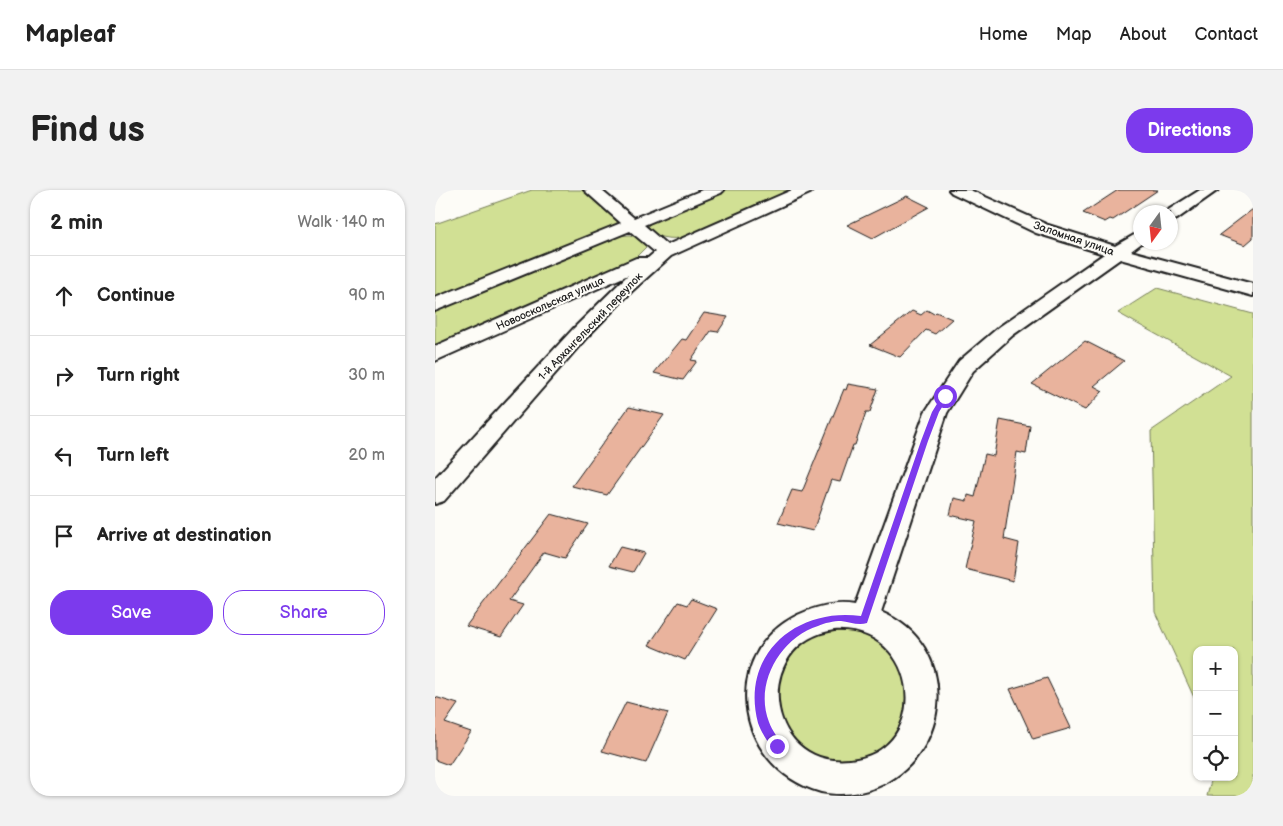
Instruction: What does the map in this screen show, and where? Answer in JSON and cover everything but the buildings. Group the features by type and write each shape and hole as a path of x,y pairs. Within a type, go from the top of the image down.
{"street":[{"path":"592,190 665,252"},
{"path":"435,305 716,190"},
{"name":"1-й Архангельский переулок","path":"435,494 580,333 625,287 665,252 805,190"},
{"name":"Заломная улица","path":"957,190 1042,229 1116,253 1253,290"},
{"path":"1178,211 1210,190"},
{"path":"864,620 924,441 936,412 966,366 999,337 1133,241"},
{"name":"Новооскольская улица","path":"435,354 665,252"},
{"path":"840,617 864,620 888,631 907,648 920,671 925,698 920,725 905,749 882,768 854,777 824,776 797,765 777,746 763,723 760,697 764,672 776,650 794,633 816,622 840,617"}],"green space":[{"path":"532,190 584,190 618,220 615,227 435,301 435,224"},
{"path":"723,190 797,190 698,234 674,238 657,236 651,233 648,226 657,217"},
{"path":"630,235 639,238 647,246 628,265 435,350 435,309 617,236"},
{"path":"1157,288 1253,314 1253,796 1207,796 1211,781 1238,781 1238,646 1193,646 1193,695 1155,612 1151,431 1231,376 1118,313"},
{"path":"842,630 855,631 867,635 889,649 903,671 907,683 907,709 903,721 889,743 867,757 855,761 842,762 829,761 817,757 795,743 781,721 777,709 776,696 777,683 781,671 795,649 817,635 829,631"}],"route":[{"path":"777,746 763,723 760,697 764,672 776,650 794,633 816,622 840,617 864,620 924,441 945,396"}]}
